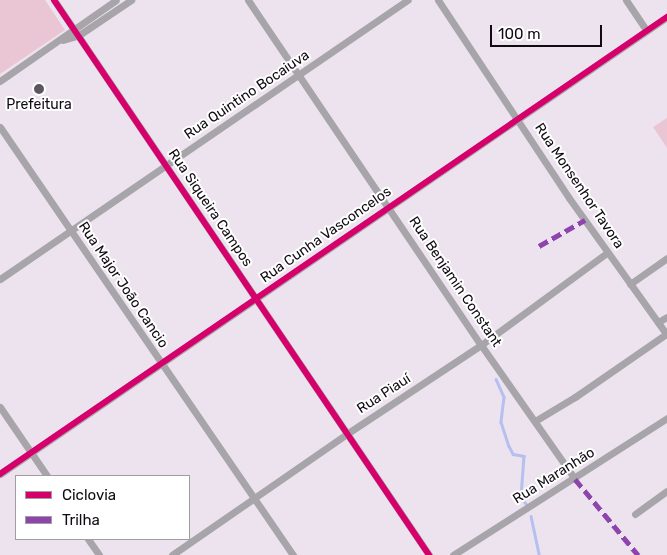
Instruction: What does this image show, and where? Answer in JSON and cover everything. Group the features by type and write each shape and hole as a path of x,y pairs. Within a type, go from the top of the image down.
{"street":[{"name":"Rua Siqueira Campos","path":"54,0 429,555"},
{"path":"77,32 116,0"},
{"path":"0,81 58,42 131,0"},
{"name":"Rua Benjamin Constant","path":"248,0 389,206 481,345 575,479"},
{"name":"Rua Quintino Bocaiuva","path":"0,279 408,0"},
{"name":"Rua Monsenhor Tavora","path":"438,0 518,118 569,198 667,334"},
{"path":"626,0 647,31"},
{"name":"Rua Cunha Vasconcelos","path":"0,474 389,206 667,18"},
{"name":"Rua Major João Cancio","path":"0,127 293,555"},
{"name":"Rua Piauí","path":"172,555 348,433 481,345 608,252"},
{"path":"630,284 667,258"},
{"path":"658,322 667,316"},
{"path":"535,421 591,386 667,334"},
{"path":"0,407 46,475"},
{"name":"Rua Maranhão","path":"453,555 575,479 667,418"},
{"path":"635,514 667,491"},
{"path":"89,540 99,555"}],"shaded area":[{"path":"0,0 45,0 65,30 0,74"},
{"path":"667,118 667,148 653,127"}],"waterway":[{"path":"496,379 504,397 501,422 509,446 513,454 524,456 521,497 527,505"},
{"path":"531,516 539,555"}],"marked path":[{"path":"539,246 585,220"},
{"path":"575,479 638,555"}],"cycle path":[{"path":"54,0 429,555"},
{"path":"0,474 667,17"}],"place":[{"name":"Prefeitura","path":"39,89"}]}
